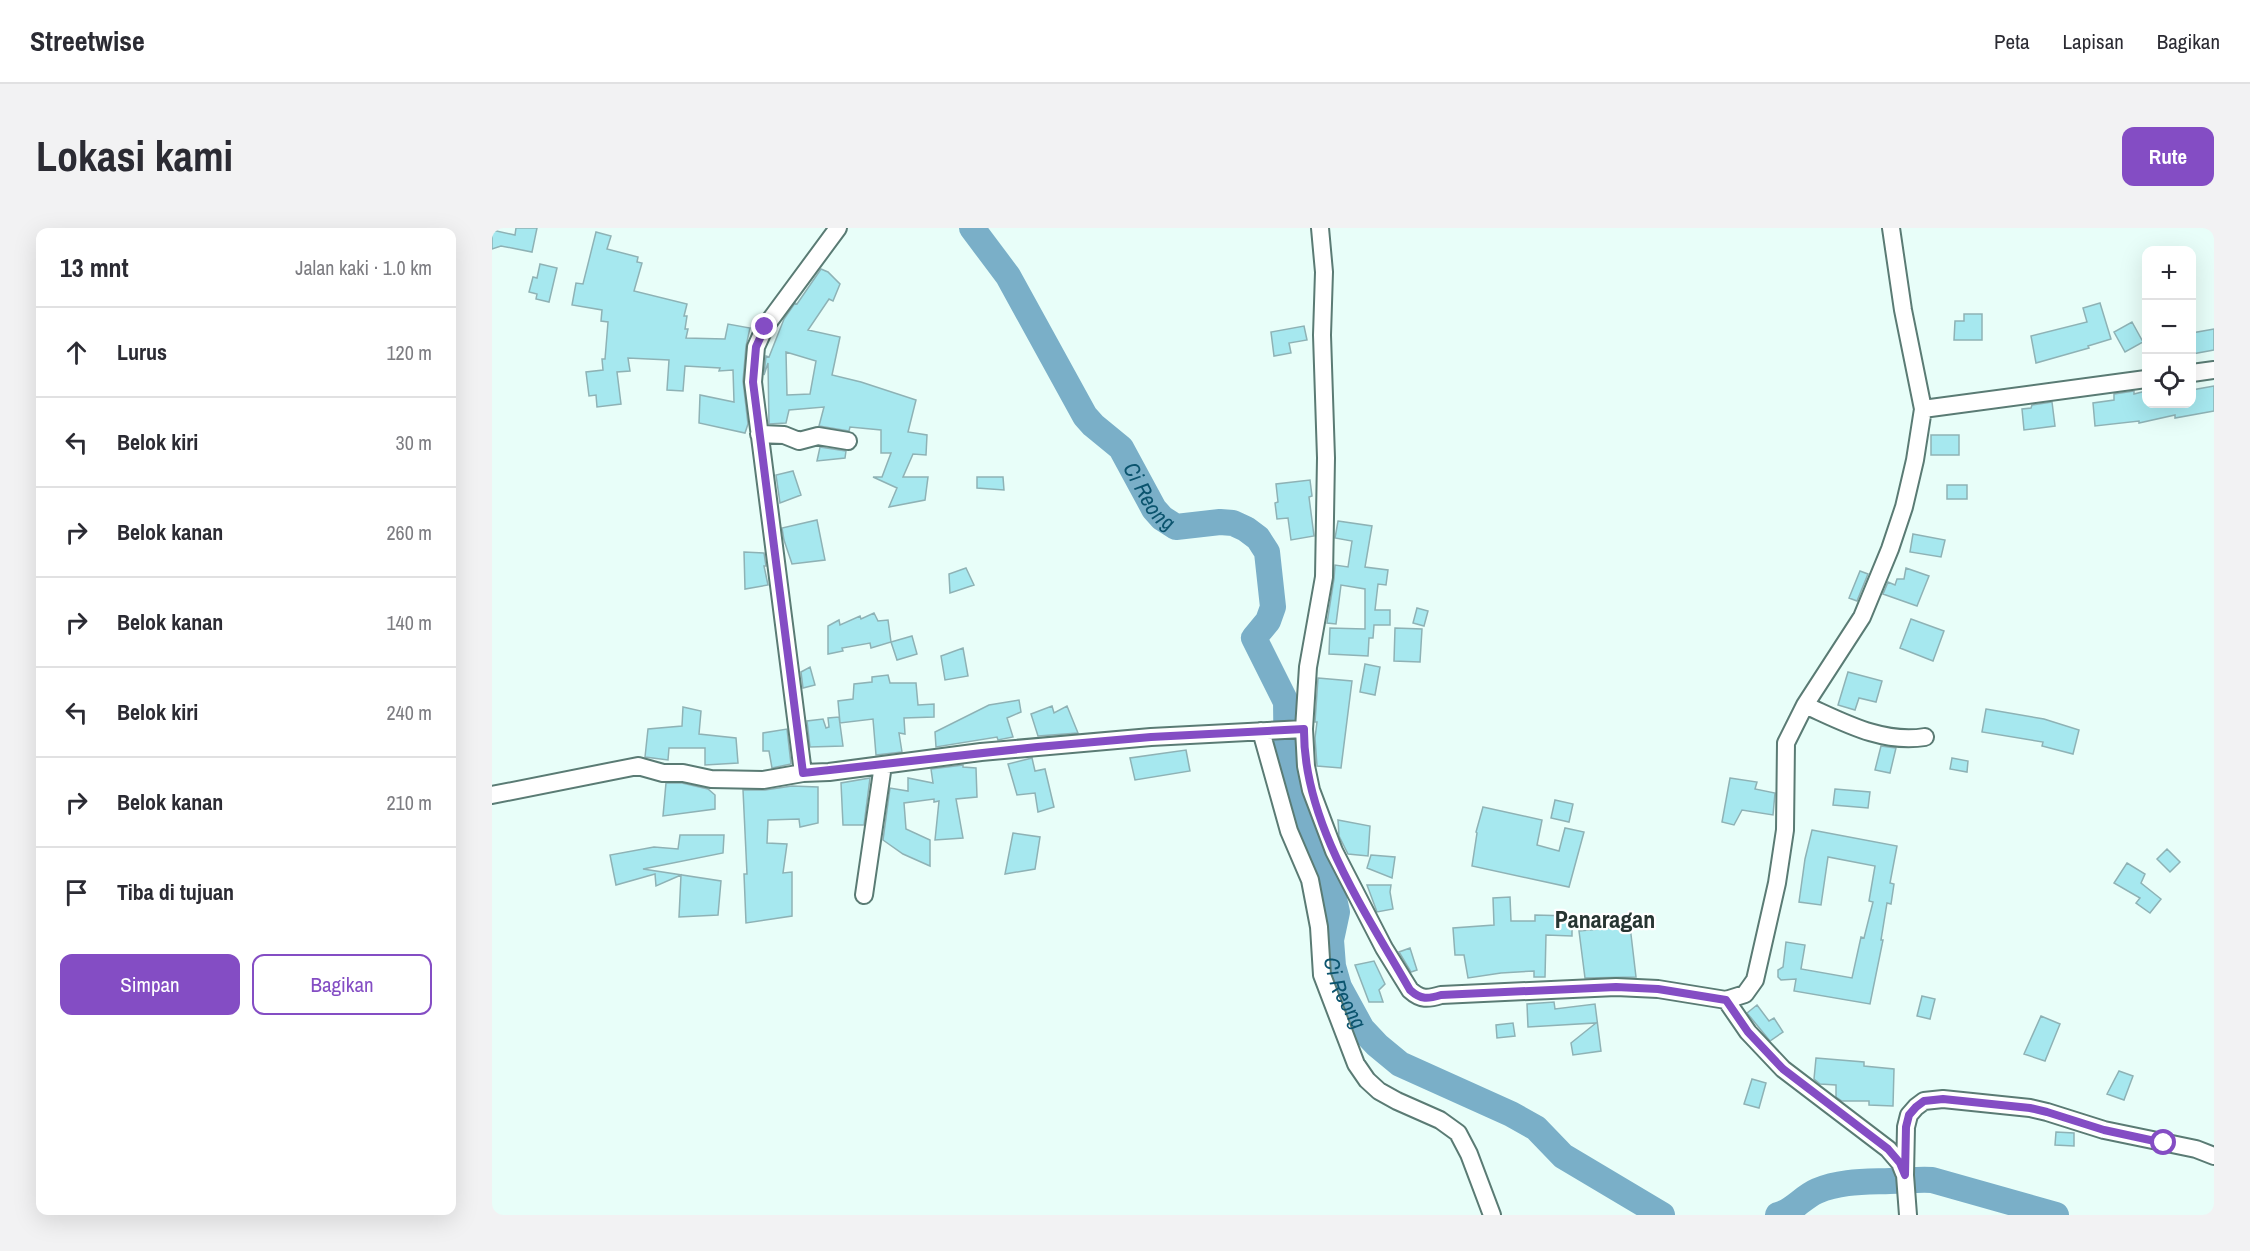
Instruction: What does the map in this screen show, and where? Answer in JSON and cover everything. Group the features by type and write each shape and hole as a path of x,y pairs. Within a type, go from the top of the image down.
{"street":[{"path":"803,773 753,382 756,347 765,327 838,228"},
{"path":"1320,228 1324,272 1322,335 1326,458 1324,577 1298,729 1311,790 1334,851 1384,948 1410,990 1427,999 1441,995 1616,987 1658,989 1726,1000 1745,994 1755,980 1778,883 1785,830 1785,743 1805,705 1862,617 1890,549 1906,497 1923,409 1903,310 1891,228"},
{"path":"2196,372 2214,370"},
{"path":"1923,409 2142,380"},
{"path":"759,434 784,435 799,441 818,436 848,441"},
{"path":"1805,705 1861,730 1883,736 1911,740 1925,737"},
{"path":"492,795 638,766 663,773 683,773 728,780 763,780 803,773 1037,747 1151,737 1298,729"},
{"path":"1265,731 1289,831 1310,880 1319,927 1322,975 1356,1064 1367,1080 1379,1090 1397,1101 1440,1120 1458,1133 1469,1154 1492,1215"},
{"path":"864,895 883,765"},
{"path":"1726,1000 1748,1032 1783,1069 1888,1149 1900,1163 1905,1175"},
{"path":"1908,1215 1905,1175 1906,1127 1909,1115 1924,1101 1943,1099 2047,1112 2104,1130 2196,1149 2214,1156"}],"building":[{"path":"516,228 537,228 532,252 501,246 492,249 492,230 515,235"},
{"path":"596,232 611,236 607,249 638,257 637,262 642,263 634,291 687,304 684,316 687,316 686,338 725,339 728,324 750,328 743,381 748,424 745,433 699,423 700,395 734,402 733,370 719,371 720,368 685,366 683,391 667,390 669,360 628,358 630,371 617,372 621,404 597,407 596,395 589,396 586,372 603,370 602,359 605,359 608,322 601,321 602,310 572,305 576,283 583,284"},
{"path":"540,264 557,268 549,302 536,299 537,294 529,292 533,277 537,278"},
{"path":"821,269 828,272 840,284 833,301 829,299 808,330 840,337 832,375 916,400 908,432 927,435 926,455 913,454 903,477 928,477 925,500 889,507 897,488 873,477 882,477 891,453 881,453 881,430 850,427 849,431 819,426 824,407 789,410 786,423 769,424 768,363 764,375 766,356 769,357 784,319 795,303 797,304","holes":["786,352 816,361 810,394 787,395"]},
{"path":"2100,303 2111,339 2088,346 2089,348 2036,363 2031,336 2087,322 2083,308"},
{"path":"1964,314 1982,314 1982,340 1954,340 1955,321 1964,321"},
{"path":"2132,322 2142,343 2125,352 2114,332"},
{"path":"1304,326 1307,340 1289,343 1291,353 1274,356 1271,332"},
{"path":"2214,329 2214,350 2196,353 2196,332"},
{"path":"2214,386 2214,411 2175,418 2175,415 2139,423 2139,421 2095,426 2093,403 2114,400 2114,394 2142,392 2142,408 2196,408 2196,389"},
{"path":"2052,402 2055,426 2024,430 2022,409"},
{"path":"1931,435 1959,435 1959,455 1931,455"},
{"path":"820,447 846,451 845,458 817,461"},
{"path":"793,471 801,495 780,503 776,475"},
{"path":"977,477 1003,477 1004,490 977,488"},
{"path":"1310,480 1312,496 1309,497 1314,536 1291,540 1288,518 1277,519 1276,484"},
{"path":"1947,485 1967,485 1967,499 1947,499"},
{"path":"817,520 825,560 792,564 782,528"},
{"path":"1338,521 1372,526 1365,567 1388,570 1386,585 1378,584 1375,610 1390,610 1390,625 1374,625 1373,638 1369,638 1368,656 1329,654 1330,628 1365,629 1365,589 1341,585 1336,624 1327,623 1335,565 1348,567 1352,541 1335,538"},
{"path":"1913,534 1945,540 1941,557 1910,552"},
{"path":"744,552 764,553 768,585 745,589"},
{"path":"966,568 974,585 950,593 949,574"},
{"path":"1906,568 1929,576 1917,606 1883,594 1888,582 1895,585 1897,579 1904,579"},
{"path":"1860,571 1868,574 1857,601 1849,598"},
{"path":"1417,608 1428,611 1424,626 1413,623"},
{"path":"874,613 878,621 888,620 891,642 871,648 870,643 842,648 843,651 828,654 828,626 839,620 840,625 860,616 861,619"},
{"path":"1911,619 1944,631 1933,661 1900,648"},
{"path":"1395,628 1422,629 1420,662 1394,661"},
{"path":"912,636 917,654 897,660 891,642"},
{"path":"963,648 968,676 945,680 941,656"},
{"path":"1365,664 1380,667 1375,695 1360,692"},
{"path":"810,667 815,685 803,688 801,672"},
{"path":"1848,672 1882,681 1876,702 1859,698 1855,710 1838,705"},
{"path":"888,675 890,683 916,683 918,705 934,704 934,717 904,718 905,734 899,733 902,752 876,755 873,719 840,723 838,701 853,699 854,684 872,682 872,677"},
{"path":"1318,678 1352,681 1341,768 1317,766 1315,738 1317,722 1315,722"},
{"path":"1019,700 1021,712 1007,718 1013,737 998,740 997,737 936,747 935,732 989,705"},
{"path":"1052,706 1054,713 1067,706 1078,733 1038,736 1031,714"},
{"path":"683,707 701,711 699,734 736,738 738,763 705,765 705,748 669,748 668,760 645,757 648,729 682,726"},
{"path":"1986,709 2044,719 2079,730 2073,754 2042,746 2043,742 1982,732"},
{"path":"839,717 843,746 810,747 807,721 823,719 826,728 829,727 828,718"},
{"path":"787,729 791,764 772,768 769,751 763,751 763,733"},
{"path":"1881,746 1896,748 1890,773 1875,770"},
{"path":"1186,750 1190,771 1135,780 1130,758"},
{"path":"1032,758 1035,771 1045,769 1054,807 1038,812 1035,793 1017,795 1008,764"},
{"path":"1952,758 1968,761 1967,772 1950,769"},
{"path":"963,765 963,767 976,768 977,797 956,799 963,838 935,840 939,801 934,802 934,799 904,803 906,829 930,840 930,866 903,854 883,840 890,788 908,791 908,778 933,783 931,769"},
{"path":"870,778 864,825 843,825 841,783"},
{"path":"1730,778 1757,782 1755,789 1775,793 1773,815 1742,810 1734,825 1722,822"},
{"path":"666,783 682,783 708,789 715,795 715,809 663,816"},
{"path":"792,786 818,787 818,823 800,827 799,819 768,820 767,843 787,844 783,873 792,872 792,916 746,923 744,874 747,874 743,790"},
{"path":"1835,789 1870,792 1868,808 1833,805"},
{"path":"1555,800 1573,804 1569,822 1551,818"},
{"path":"1483,807 1542,820 1537,845 1559,851 1565,828 1584,832 1569,887 1472,866 1476,832"},
{"path":"1338,820 1370,826 1368,856 1348,854 1339,836"},
{"path":"1812,830 1897,846 1890,883 1894,884 1891,904 1887,903 1881,940 1883,940 1870,1004 1794,991 1796,979 1781,980 1778,977 1778,970 1783,967 1786,942 1805,945 1801,969 1852,978 1861,937 1864,938 1873,902 1869,901 1875,866 1828,857 1821,905 1799,902"},
{"path":"1013,833 1040,837 1035,869 1005,874"},
{"path":"680,835 724,835 723,853 643,869 721,881 718,915 679,917 681,875 656,886 655,874 616,885 610,855 654,847 678,849"},
{"path":"2167,849 2180,862 2170,872 2157,859"},
{"path":"1371,855 1395,857 1392,878 1367,868"},
{"path":"2127,863 2145,874 2141,883 2161,899 2150,913 2136,903 2140,898 2114,883"},
{"path":"1367,885 1391,885 1393,909 1377,912"},
{"path":"1510,897 1511,921 1535,921 1535,915 1572,916 1572,936 1546,935 1545,977 1534,977 1534,971 1468,978 1464,955 1455,955 1453,928 1494,925 1493,898"},
{"path":"1630,926 1636,977 1585,978 1579,931"},
{"path":"1410,948 1417,970 1411,972 1399,952"},
{"path":"1374,961 1385,984 1379,990 1383,1002 1369,1002 1355,965"},
{"path":"1922,996 1935,999 1930,1019 1917,1016"},
{"path":"1554,1002 1555,1009 1595,1004 1601,1051 1573,1055 1571,1043 1596,1023 1528,1027 1527,1004"},
{"path":"1757,1005 1769,1021 1774,1018 1783,1032 1770,1041 1747,1013"},
{"path":"2041,1016 2060,1024 2045,1061 2024,1054"},
{"path":"1513,1023 1515,1036 1497,1038 1496,1025"},
{"path":"1816,1058 1864,1062 1864,1066 1894,1069 1893,1106 1869,1105 1869,1101 1842,1101 1836,1097 1836,1085 1820,1084 1814,1079"},
{"path":"2119,1071 2133,1076 2124,1100 2107,1094"},
{"path":"1752,1079 1766,1083 1759,1108 1744,1104"},
{"path":"2056,1132 2074,1133 2074,1146 2055,1145"}],"waterway":[{"name":"Ci Reong","path":"972,228 1008,276 1085,416 1121,448 1154,509 1162,518 1176,527 1220,522 1233,523 1258,538 1267,552 1273,607 1268,621 1254,638 1286,702 1287,779 1304,833 1327,867 1337,912 1331,940 1333,966 1339,987 1362,1029 1400,1064 1511,1114 1536,1128 1563,1156 1662,1215"},
{"name":"Ci Reong","path":"1778,1215 1788,1211 1817,1191 1835,1185 1922,1180 1932,1180 2056,1215"}],"district":[{"name":"Panaragan","path":"1605,919"}],"route":[{"path":"765,327 756,347 753,382 803,773 829,772 936,757 1037,747 1151,737 1304,729 1306,766 1311,790 1334,851 1384,948 1410,990 1416,995 1427,999 1441,995 1616,987 1658,989 1726,1000 1748,1032 1783,1069 1888,1149 1900,1163 1905,1175 1906,1127 1909,1115 1924,1101 1943,1099 2030,1108 2104,1130 2164,1143"}]}
